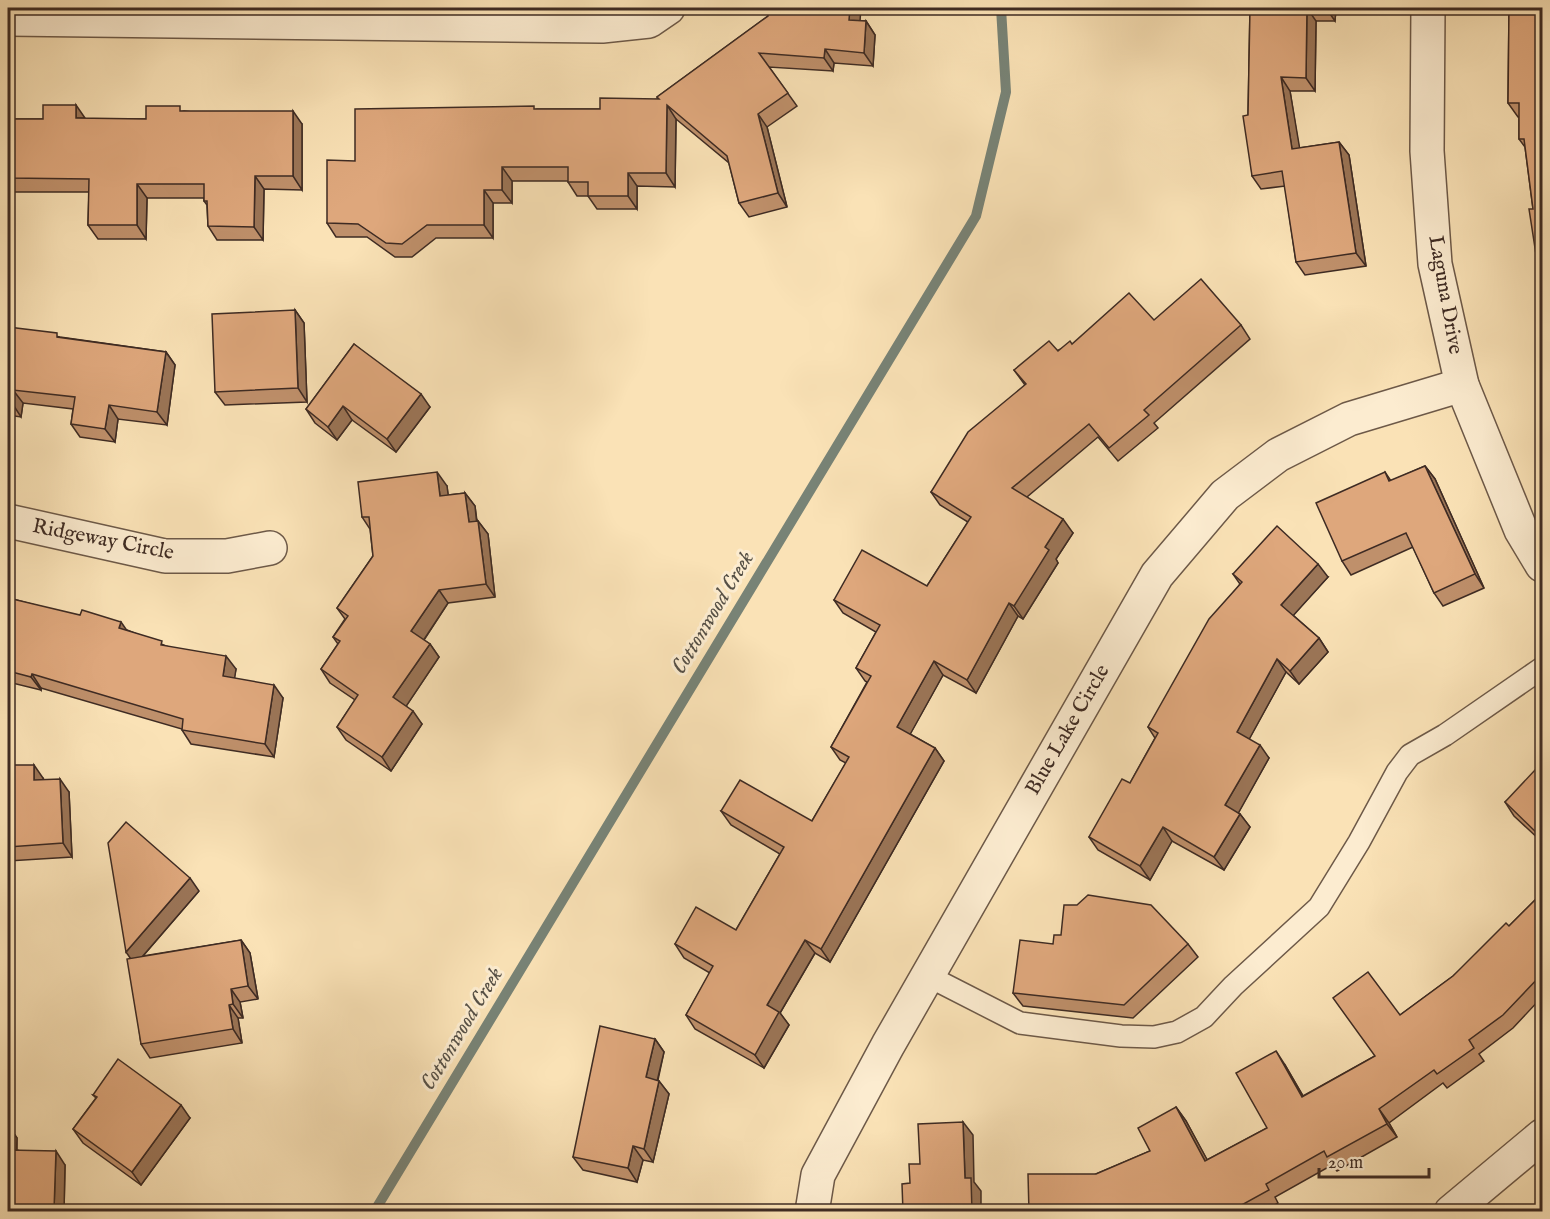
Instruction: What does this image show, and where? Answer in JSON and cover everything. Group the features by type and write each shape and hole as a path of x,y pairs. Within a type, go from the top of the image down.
{"street":[{"path":"8,19 404,15 602,26 649,21 668,8"},
{"name":"Laguna Drive","path":"1428,8 1427,151 1435,264 1462,385 1521,530 1542,565"},
{"name":"Blue Lake Circle","path":"812,1212 818,1175 928,976 1158,575 1225,495 1278,454 1349,419 1462,385"},
{"name":"Ridgeway Circle","path":"8,521 165,556 227,556 270,548"},
{"path":"1451,1212 1542,1136"}],"lane":[{"path":"928,976 1020,1023 1121,1036 1154,1037 1177,1032 1204,1017 1233,986 1318,907 1359,842 1397,772 1410,755 1445,735 1542,668"}],"building":[{"path":"768,8 850,8 849,20 866,21 864,53 825,49 824,58 759,53 788,93 758,114 778,193 739,203 727,156 667,105 666,173 628,173 628,196 588,196 588,182 568,182 568,167 502,167 502,190 484,190 484,225 427,225 402,244 386,243 358,224 327,223 327,160 355,161 355,109 534,106 534,109 600,109 600,98 659,99 657,97 768,16"},
{"path":"1250,8 1307,8 1306,78 1281,77 1292,149 1339,142 1356,253 1296,262 1282,171 1252,176 1243,116 1248,115"},
{"path":"1509,8 1542,8 1542,287 1529,209 1533,209 1524,139 1519,139 1519,103 1508,103"},
{"path":"43,105 76,105 76,118 146,119 146,106 180,106 180,111 293,111 293,176 255,176 254,227 208,226 204,184 137,184 137,225 88,225 89,179 8,178 8,119 43,119"},
{"path":"1201,279 1241,325 1144,410 1149,415 1109,448 1089,424 1012,488 1063,519 1045,547 1049,550 1014,606 1009,603 967,680 934,661 897,727 935,748 821,949 805,940 767,1005 779,1012 755,1055 686,1015 713,966 675,944 696,907 736,930 784,847 721,811 740,780 812,821 849,757 831,747 871,676 856,668 880,625 834,600 862,550 927,586 971,517 931,492 968,432 1026,384 1014,370 1049,341 1058,351 1070,341 1072,344 1129,293 1154,320"},
{"path":"295,310 298,388 215,392 212,314"},
{"path":"8,327 57,333 57,337 166,352 157,412 109,405 105,429 71,424 75,397 13,390 12,403 8,403"},
{"path":"354,344 421,394 387,439 343,406 328,427 306,409"},
{"path":"1425,466 1475,574 1434,593 1406,533 1342,561 1316,503 1385,472 1389,481"},
{"path":"437,472 440,496 465,493 469,522 478,521 486,584 439,590 411,631 430,644 393,697 413,711 382,757 337,727 358,695 321,669 340,641 333,637 348,616 337,608 373,556 369,517 362,517 358,482"},
{"path":"1277,526 1318,564 1281,605 1319,638 1290,671 1277,659 1237,732 1260,745 1225,805 1240,814 1214,857 1163,827 1140,866 1089,837 1122,779 1130,783 1158,733 1148,727 1209,619 1242,582 1233,574"},
{"path":"8,598 80,615 82,610 121,622 119,628 162,641 161,645 226,656 223,676 274,685 265,744 182,730 183,719 32,674 31,677 8,671"},
{"path":"8,765 34,765 34,780 60,779 63,843 8,847"},
{"path":"1535,770 1542,777 1542,838 1505,802"},
{"path":"126,822 190,878 126,952 108,843"},
{"path":"1542,893 1542,974 1503,1015 1469,1040 1474,1048 1437,1074 1434,1070 1379,1109 1387,1124 1327,1157 1324,1151 1266,1184 1269,1190 1229,1212 1029,1212 1028,1174 1096,1174 1150,1151 1138,1128 1176,1107 1205,1161 1267,1128 1236,1073 1276,1051 1302,1097 1375,1056 1333,998 1368,972 1400,1015 1453,976 1506,923 1509,926"},
{"path":"1088,895 1151,905 1188,944 1124,1005 1013,993 1020,940 1053,944 1054,935 1061,935 1064,905 1077,905"},
{"path":"241,940 248,986 231,989 233,1004 229,1005 233,1029 141,1044 127,959"},
{"path":"600,1026 655,1039 646,1077 659,1081 644,1149 633,1146 628,1168 573,1157"},
{"path":"118,1059 181,1105 132,1172 73,1129 97,1097 93,1095"},
{"path":"963,1122 965,1178 971,1178 972,1212 903,1212 902,1184 910,1183 909,1164 920,1164 918,1124"},
{"path":"8,1150 56,1151 54,1210 8,1208"}],"waterway":[{"name":"Cottonwood Creek","path":"374,1212 976,216 1006,92 1001,8"}]}
